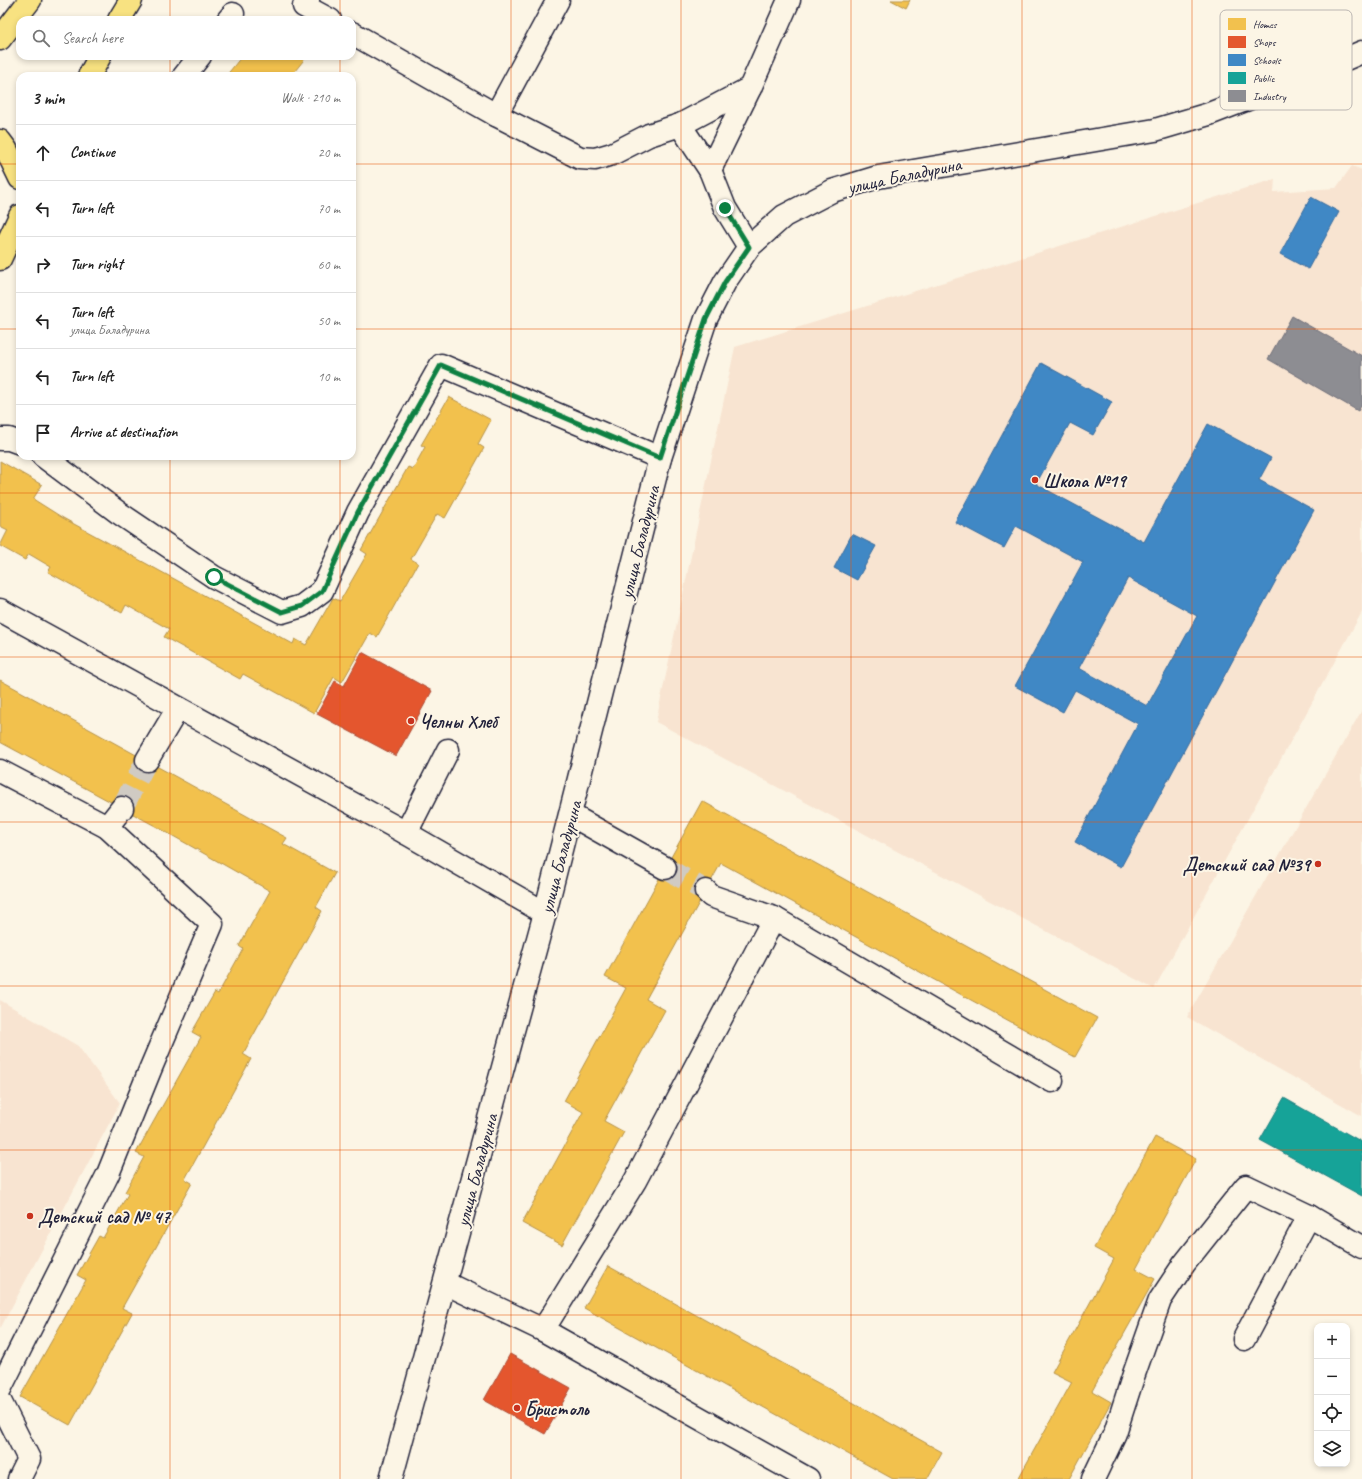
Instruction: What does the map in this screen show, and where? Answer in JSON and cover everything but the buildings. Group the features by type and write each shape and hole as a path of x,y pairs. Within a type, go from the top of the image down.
{"main road":[{"path":"18,16 30,0"},
{"path":"121,16 131,0"},
{"path":"0,39 16,18"},
{"path":"91,72 98,60"},
{"path":"0,141 6,149 16,170"},
{"path":"0,259 16,225"}],"street":[{"path":"308,0 304,6 323,16"},
{"path":"496,115 558,0"},
{"path":"710,170 750,88 789,0"},
{"path":"356,35 496,115 580,158 595,159 612,154 649,135 680,125 750,88"},
{"name":"улица Баладурина","path":"1352,56 1362,52"},
{"path":"187,72 197,60"},
{"name":"улица Баладурина","path":"391,1479 546,913 660,458 706,319 725,282 749,247 784,216 832,191 878,177 1155,130 1220,109"},
{"path":"680,125 710,170 725,208 749,247"},
{"path":"48,460 119,513 214,577 282,612 302,606 322,591 358,512 441,365 660,458"},
{"path":"0,439 9,439 16,442"},
{"path":"0,610 406,833 546,913"},
{"path":"147,760 178,708"},
{"path":"406,833 448,750"},
{"path":"0,771 107,827 212,924 108,1174 0,1389"},
{"path":"107,827 122,808"},
{"path":"571,815 665,868"},
{"path":"706,892 711,896 774,918 1052,1080"},
{"path":"543,1330 635,1181 774,918"},
{"path":"1093,1479 1115,1433 1160,1300 1184,1264 1246,1186 1309,1216 1362,1247"},
{"path":"1244,1339 1309,1216"},
{"path":"445,1283 543,1330 808,1479"},
{"path":"0,1401 29,1459 18,1479"}],"shaded area":[{"name":"Школа №19","path":"1352,166 1362,170 1362,612 1154,989 656,722 735,347 1275,179 1274,192 1336,188"},
{"name":"Детский сад №39","path":"1362,710 1362,1116 1187,1017"},
{"name":"Детский сад № 47","path":"0,1000 78,1046 120,1103 0,1329"}],"tunnel":[{"path":"122,808 147,760"},
{"path":"665,868 706,891"}],"place":[{"name":"Школа №19","path":"1035,480"},
{"name":"Челны Хлеб","path":"411,721"},
{"name":"Детский сад №39","path":"1318,864"},
{"name":"Детский сад № 47","path":"30,1216"},
{"name":"Бристоль","path":"517,1408"}],"route":[{"path":"214,577 282,612 302,606 322,591 358,512 441,365 660,458 706,319 725,282 749,247 725,208"}]}
